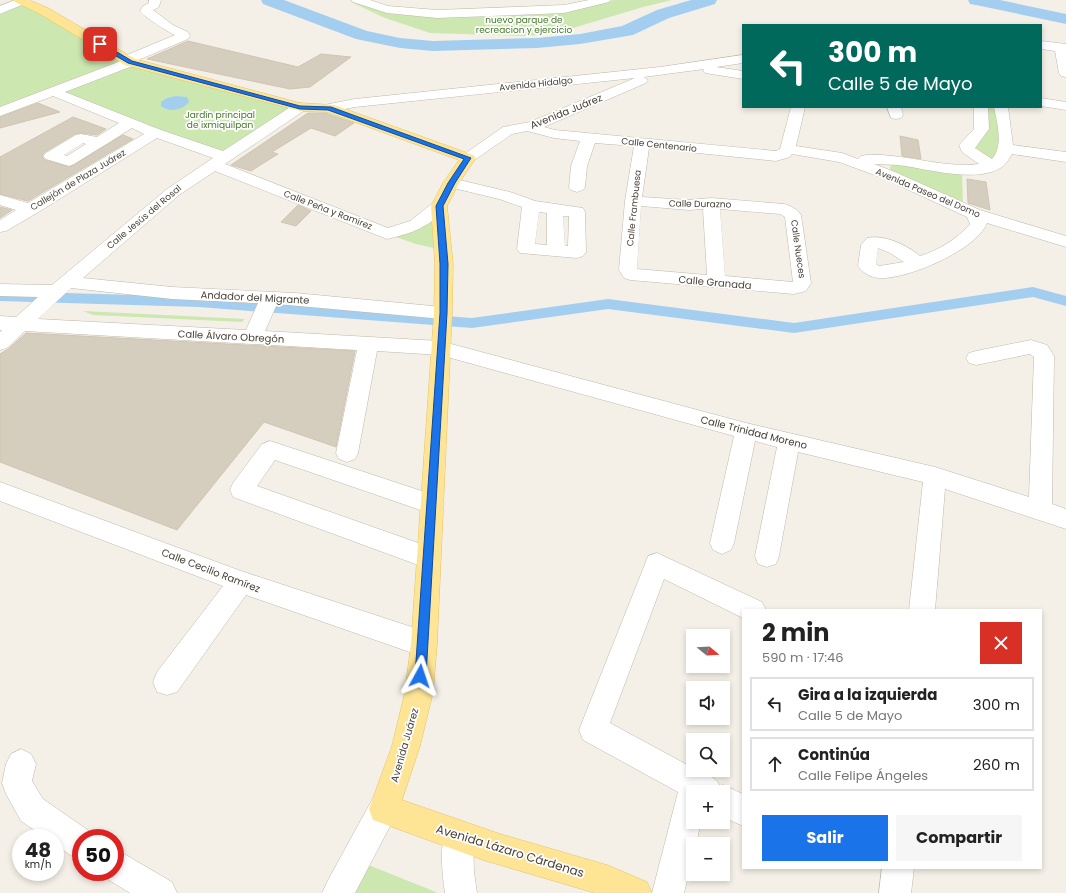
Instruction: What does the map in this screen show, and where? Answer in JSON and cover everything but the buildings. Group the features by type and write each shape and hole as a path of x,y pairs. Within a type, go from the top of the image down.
{"main road":[{"path":"22,0 129,61 300,107 329,108 468,158"},
{"name":"Avenida Juárez","path":"384,808 406,746 419,692 424,644 443,316 444,264 439,206 451,183 468,158"},
{"name":"Avenida Lázaro Cárdenas","path":"384,808 458,837 525,858 597,877 636,893"}],"street":[{"path":"0,10 22,0"},
{"path":"0,112 54,92 129,61 184,36 169,28 146,12 145,10 155,4 155,0"},
{"path":"356,0 387,9 427,14 564,9 605,0"},
{"path":"427,14 437,0"},
{"path":"500,12 505,0"},
{"path":"1042,45 1064,48 1066,73"},
{"name":"Avenida Hidalgo","path":"329,108 355,103 660,71 742,58"},
{"path":"693,67 742,75"},
{"name":"Avenida Juárez","path":"468,158 508,130 528,127 660,71"},
{"name":"Calle Peña y Ramírez","path":"54,92 156,133 387,234 402,231 424,220 439,206"},
{"path":"1042,102 1066,106"},
{"name":"Calle Jesús del Rosal","path":"0,343 58,290 173,192 300,107"},
{"path":"788,149 798,108"},
{"path":"981,108 982,130 979,135 967,145 967,150 972,154 983,158 992,166"},
{"path":"842,158 901,161 968,170 983,169 1000,162 1006,149 1001,108"},
{"path":"99,142 130,123"},
{"name":"Calle Centenario","path":"528,127 544,133 776,156 785,154 788,149"},
{"name":"Callejón de Plaza Juárez","path":"0,227 156,133"},
{"path":"577,187 579,166 589,138"},
{"name":"Calle Frambuesa","path":"630,274 628,270 633,201 642,142"},
{"name":"Avenida Paseo del Domo","path":"788,149 842,158 889,175 974,214 1066,242"},
{"path":"1006,149 1066,157"},
{"path":"451,183 504,195 531,205 555,210 577,212 577,252 526,249 531,205"},
{"path":"0,200 31,209"},
{"name":"Calle Durazno","path":"633,201 689,205 711,203 784,209 790,212"},
{"path":"711,203 716,282"},
{"name":"Calle Nueces","path":"790,212 793,215 802,282 800,287"},
{"path":"916,263 907,255 879,243 873,242 870,245 867,266 870,270 880,272 916,263 942,254 974,232 979,224 974,214"},
{"name":"Calle Granada","path":"630,274 794,288 800,287"},
{"name":"Andador del Migrante","path":"0,290 172,293 269,301 295,299 443,316"},
{"path":"255,333 269,301"},
{"name":"Calle Álvaro Obregón","path":"0,324 25,321 255,333 368,345 441,345"},
{"path":"347,453 368,345"},
{"name":"Calle Trinidad Moreno","path":"441,345 746,431 935,476 1066,519"},
{"path":"976,358 1031,347 1040,350 1044,356 1040,510"},
{"path":"722,543 746,431"},
{"path":"767,556 789,441"},
{"path":"429,558 241,490 270,450 432,504"},
{"path":"922,609 935,476"},
{"name":"Calle Cecilio Ramírez","path":"0,491 241,582 424,644"},
{"path":"687,785 593,730 657,564 751,609"},
{"path":"167,682 241,582"},
{"path":"21,764 17,783 32,810 72,838"},
{"path":"730,804 742,810"},
{"name":"Avenida Juárez","path":"338,893 384,808"},
{"path":"668,893 686,829"},
{"path":"458,837 458,872 461,893"},
{"path":"896,893 898,869"},
{"path":"124,871 161,893"}],"green space":[{"name":"nuevo parque de recreacion y ejercicio","path":"614,0 672,0 643,7 553,34 523,36 430,33 385,18 351,2 386,10 440,18 550,14"},
{"name":"Jardín principal de ixmiquilpan","path":"21,1 130,62 300,107 225,157 54,92 0,111 0,10"},
{"path":"981,108 1001,108 1000,162 972,154"},
{"path":"894,163 962,170 963,208 891,172 890,167"},
{"path":"439,206 442,250 416,244 387,234"},
{"path":"83,311 245,319 242,322 93,315"},
{"path":"356,860 436,892 436,893 341,893"}],"water":[{"path":"176,96 187,97 189,102 180,109 176,110 161,106 161,102 167,98"}],"waterway":[{"path":"269,0 362,35 400,43 433,46 537,43 580,39 627,31 663,14 709,0"},
{"path":"976,0 1066,19"},
{"path":"0,296 199,302 472,323 608,304 794,328 1033,292 1066,301"}],"route":[{"path":"100,44 130,62 300,107 329,108 468,158 451,183 439,206 444,264 444,313 440,348 424,644 420,676"}]}
